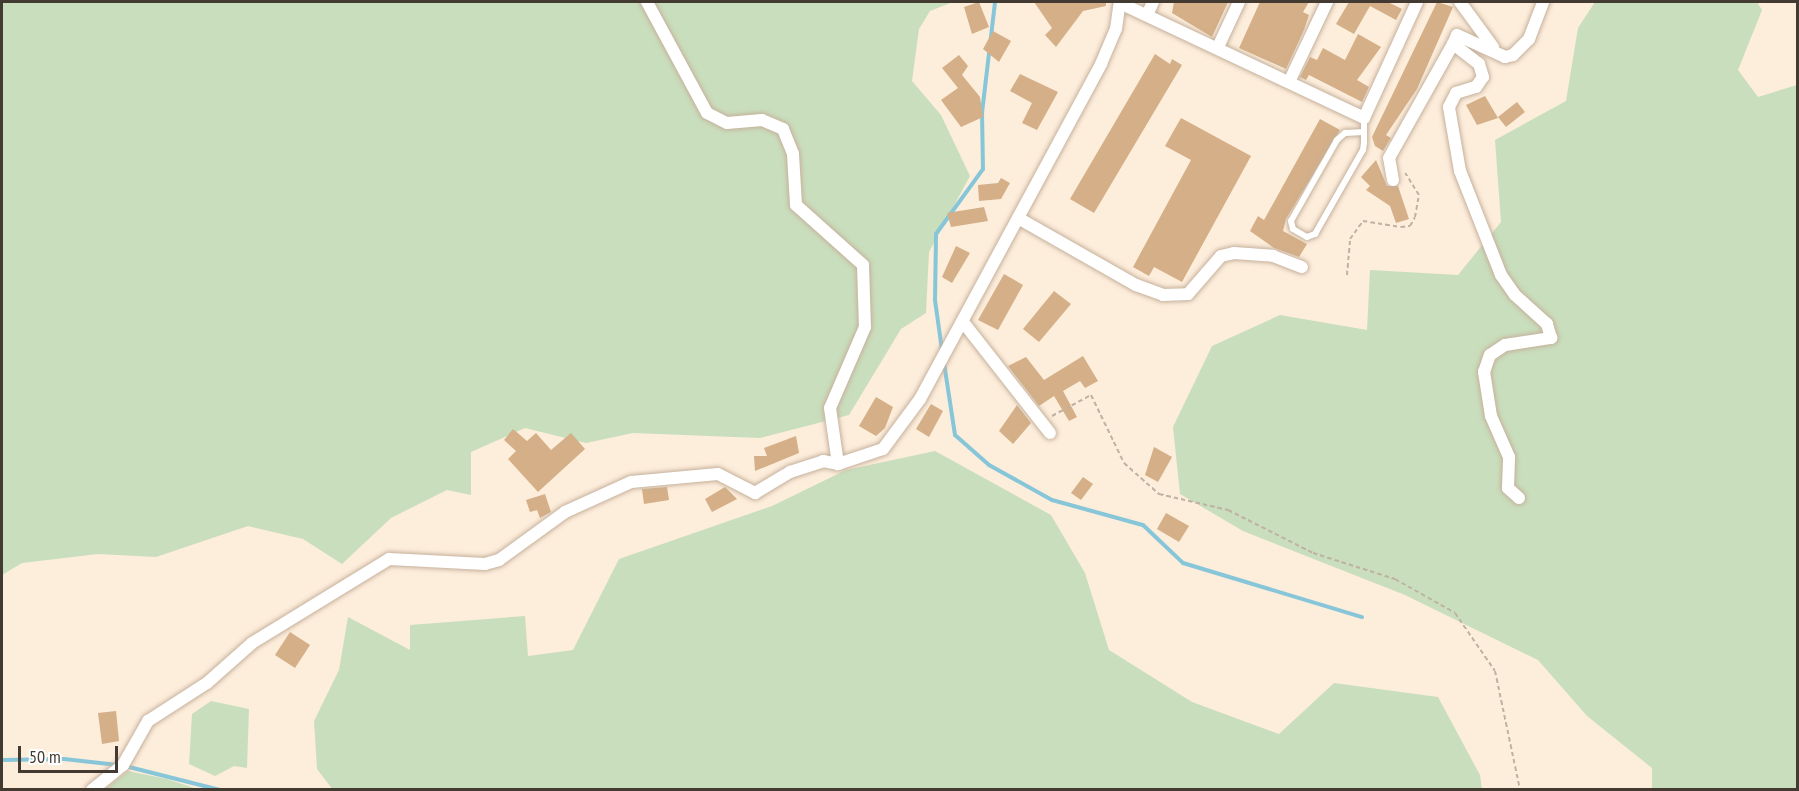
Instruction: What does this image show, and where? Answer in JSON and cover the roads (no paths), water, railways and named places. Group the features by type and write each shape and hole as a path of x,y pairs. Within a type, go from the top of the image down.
{"street":[{"path":"647,2 707,114 727,123 762,120 783,129 793,154 796,206 863,265 865,327 830,408 838,464"},
{"path":"92,789 123,765 148,721 207,683 252,643 389,559 485,564 499,560 565,512 631,482 718,474 755,493 790,472 823,461 838,464 883,448 920,399 1101,64 1116,29 1120,2 1364,118 1417,2"},
{"path":"1147,15 1153,2"},
{"path":"1218,47 1239,2"},
{"path":"1289,82 1327,2"},
{"path":"1460,2 1497,53"},
{"path":"1393,180 1389,166 1406,122 1457,35 1464,35 1497,53 1513,55 1523,47 1543,2"},
{"path":"1453,44 1479,64 1483,76 1476,87 1456,93 1449,108 1462,178 1474,196 1502,275 1515,295 1547,324 1551,339 1505,345 1490,356 1484,372 1491,416 1509,457 1508,488 1519,498"},
{"path":"1018,218 1136,285 1163,295 1188,294 1221,256 1234,254 1273,256 1302,267"},
{"path":"963,322 1050,434"}],"lane":[{"path":"1364,118 1364,132 1363,150 1315,234 1307,237 1293,229 1292,221 1337,140 1345,133 1364,132"}],"waterway":[{"path":"942,350 935,300 936,234 983,169 982,113 995,2"},
{"path":"944,363 955,435 989,465 1052,500 1143,525 1183,563 1362,617"},
{"path":"2,760 64,759 118,765"},
{"path":"125,766 220,790"}]}
